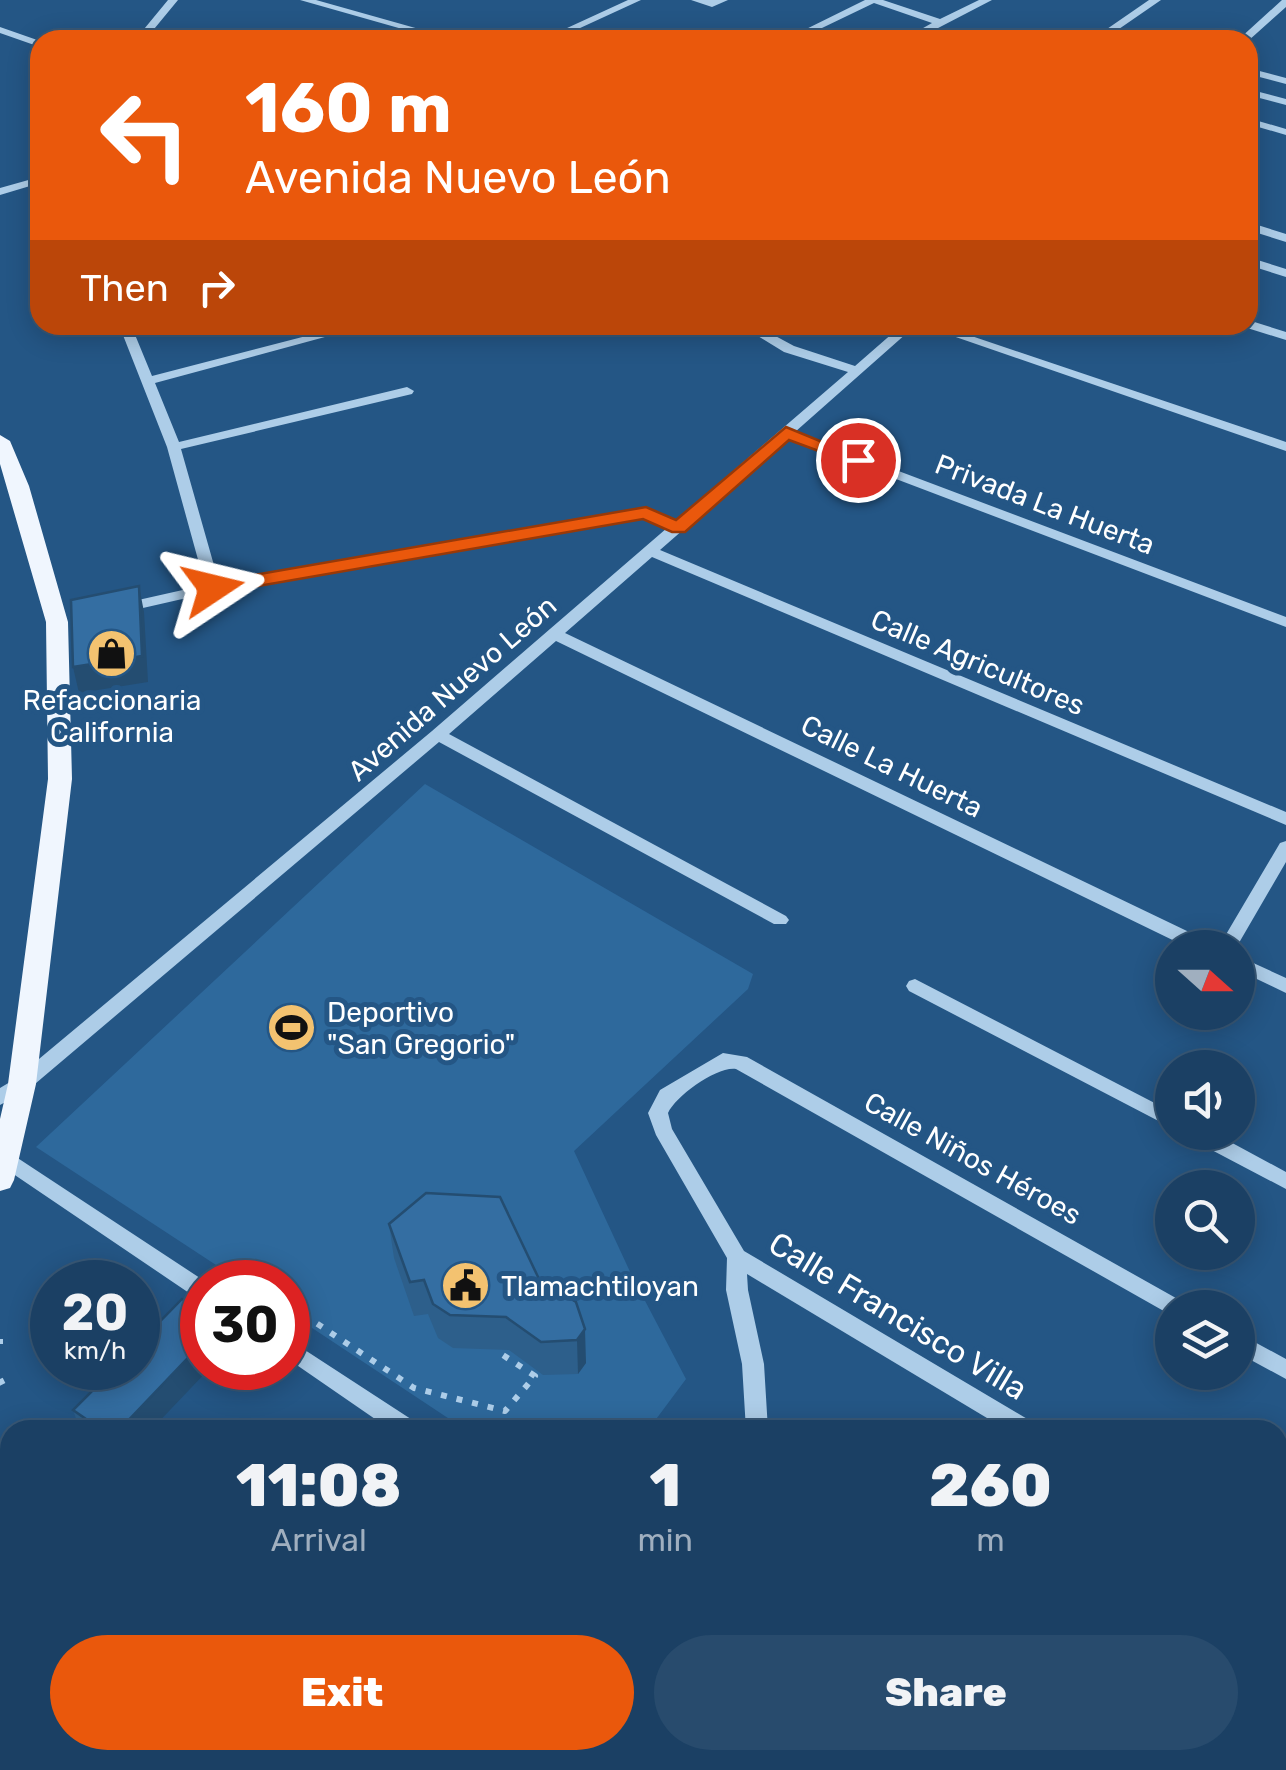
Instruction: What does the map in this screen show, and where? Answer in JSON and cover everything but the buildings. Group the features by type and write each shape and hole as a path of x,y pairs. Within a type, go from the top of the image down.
{"main road":[{"path":"0,442 67,620 60,778 11,1091 4,1170"}],"street":[{"path":"148,30 173,0"},
{"path":"305,0 416,30"},
{"path":"568,30 636,0"},
{"path":"696,0 712,4 724,0"},
{"path":"810,30 873,0 942,22"},
{"path":"926,30 987,0"},
{"path":"1111,30 1156,0"},
{"path":"1255,30 1286,2"},
{"path":"1271,16 1286,20"},
{"path":"0,30 30,40"},
{"path":"1258,74 1286,81"},
{"path":"1258,95 1286,102"},
{"path":"1258,124 1286,132"},
{"path":"0,192 30,186"},
{"path":"1258,229 1286,238"},
{"path":"1258,264 1286,273"},
{"path":"1258,327 1286,336"},
{"path":"129,335 174,448 213,588"},
{"path":"146,381 325,335"},
{"path":"764,335 788,349 858,370"},
{"name":"Avenida Nuevo León","path":"11,1091 438,734 898,335"},
{"path":"956,335 1286,447"},
{"path":"174,448 407,391"},
{"name":"Privada La Huerta","path":"786,432 1286,622"},
{"path":"96,613 213,588 646,513 678,528"},
{"name":"Calle Agricultores","path":"651,550 1286,820"},
{"name":"Calle La Huerta","path":"554,634 1169,930"},
{"path":"438,734 780,920"},
{"path":"1238,930 1286,848"},
{"path":"1255,971 1286,986"},
{"path":"915,986 1155,1112"},
{"name":"Calle Niños Héroes","path":"737,1257 658,1113 667,1095 723,1060 740,1062 1155,1296"},
{"path":"1228,1150 1286,1180"},
{"path":"4,1170 180,1277"},
{"path":"737,1257 736,1290 752,1364 756,1420"},
{"name":"Calle Francisco Villa","path":"737,1257 1009,1420"},
{"path":"1255,1352 1286,1370"},
{"path":"310,1363 394,1420"}],"path":[{"path":"310,1318 414,1388 506,1412 535,1376 495,1350"},
{"path":"0,1379 4,1387 0,1390"}],"shaded area":[{"path":"425,784 753,974 748,989 574,1151 632,1276 686,1379 655,1420 451,1420 310,1327 310,1260 208,1260 36,1147"}],"place":[{"name":"Refaccionaria California","path":"112,653"},
{"name":"Deportivo \"San Gregorio\"","path":"292,1028"},
{"name":"Tlamachtiloyan","path":"466,1286"}],"route":[{"path":"213,588 646,513 678,528 786,432 858,460"}]}
